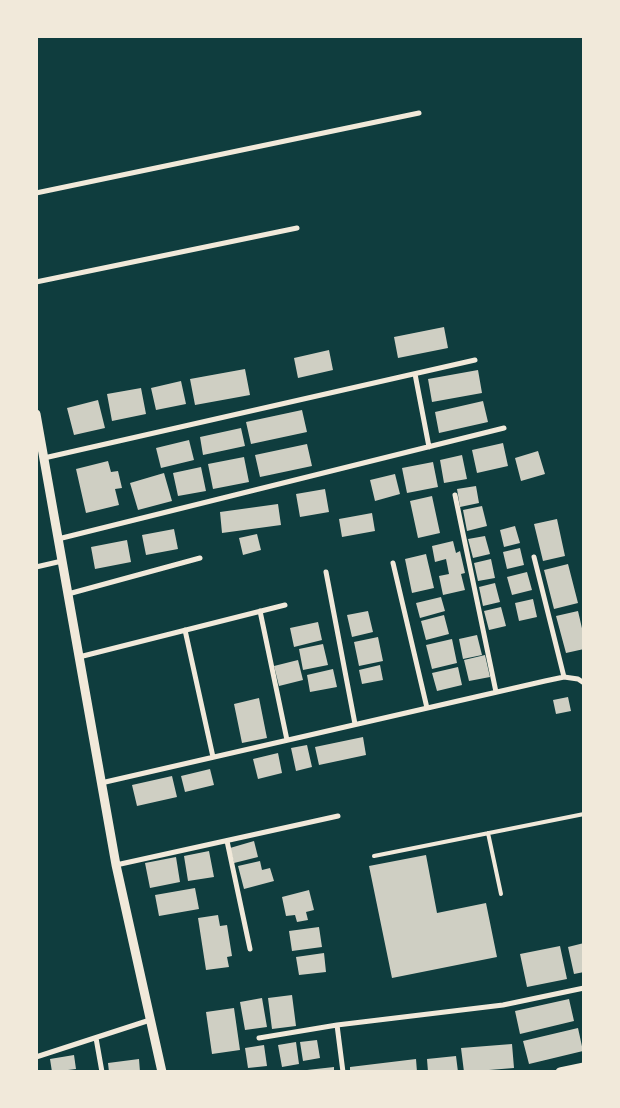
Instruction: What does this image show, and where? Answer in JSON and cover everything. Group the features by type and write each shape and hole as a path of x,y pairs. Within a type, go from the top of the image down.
{"street":[{"path":"36,193 419,113"},
{"path":"36,282 297,228"},
{"path":"44,458 475,360"},
{"path":"415,374 429,447"},
{"path":"36,414 116,865 162,1072"},
{"path":"58,539 504,428"},
{"path":"455,495 496,692"},
{"path":"534,557 564,677"},
{"path":"68,594 200,558"},
{"path":"36,566 62,561"},
{"path":"393,563 427,708"},
{"path":"326,572 356,724"},
{"path":"79,657 286,605"},
{"path":"260,611 288,740"},
{"path":"186,630 213,757"},
{"path":"101,782 564,677 578,679 584,683"},
{"path":"116,865 338,816"},
{"path":"227,841 250,949"},
{"path":"259,1038 337,1025 503,1006 584,988"},
{"path":"36,1057 150,1020"},
{"path":"337,1025 342,1072"},
{"path":"96,1038 102,1072"},
{"path":"560,1072 584,1067"}],"lane":[{"path":"374,856 584,814"},
{"path":"488,833 500,894"}],"building":[{"path":"444,327 448,348 398,358 394,337"},
{"path":"329,350 333,370 298,378 294,358"},
{"path":"245,369 250,395 195,405 190,379"},
{"path":"478,370 482,393 432,402 428,379"},
{"path":"181,381 186,404 156,410 151,388"},
{"path":"141,388 146,414 112,421 107,394"},
{"path":"98,400 105,428 74,435 67,408"},
{"path":"483,401 488,422 439,433 435,412"},
{"path":"302,410 307,432 251,444 246,422"},
{"path":"241,428 245,446 203,455 200,437"},
{"path":"189,440 194,460 161,468 156,448"},
{"path":"503,443 508,466 477,473 472,450"},
{"path":"307,444 312,466 260,477 255,455"},
{"path":"538,451 545,474 521,481 515,458"},
{"path":"462,455 467,479 444,483 440,460"},
{"path":"244,457 249,482 213,489 208,464"},
{"path":"108,461 111,472 118,471 122,488 115,489 119,505 86,513 76,469"},
{"path":"433,462 438,487 407,493 402,468"},
{"path":"201,467 206,491 178,496 173,473"},
{"path":"164,473 172,501 138,510 130,483"},
{"path":"395,474 400,494 375,501 370,480"},
{"path":"476,486 479,503 460,507 457,489"},
{"path":"325,489 329,512 300,517 296,494"},
{"path":"432,496 440,533 418,538 410,501"},
{"path":"278,504 281,525 222,533 220,512"},
{"path":"482,506 487,526 467,531 463,510"},
{"path":"372,513 375,531 342,537 339,519"},
{"path":"557,519 565,556 543,561 534,524"},
{"path":"515,526 520,543 504,547 500,530"},
{"path":"174,529 178,549 146,555 142,535"},
{"path":"257,534 261,550 243,555 239,538"},
{"path":"485,536 490,554 473,558 468,539"},
{"path":"127,540 131,562 95,569 91,547"},
{"path":"453,541 456,553 460,551 465,573 461,574 465,590 443,595 439,576 449,574 446,559 435,562 432,546"},
{"path":"520,548 524,565 507,569 503,552"},
{"path":"426,554 434,588 412,593 405,559"},
{"path":"491,559 495,578 478,581 474,563"},
{"path":"568,564 578,603 554,609 544,570"},
{"path":"527,572 532,590 512,595 507,577"},
{"path":"495,583 500,602 483,606 479,587"},
{"path":"441,597 445,611 420,618 416,603"},
{"path":"533,599 537,617 519,621 515,603"},
{"path":"501,607 506,626 489,630 484,611"},
{"path":"368,611 373,632 352,637 347,615"},
{"path":"578,611 584,637 584,649 566,653 556,616"},
{"path":"444,615 449,634 426,640 421,621"},
{"path":"318,622 322,640 294,647 290,628"},
{"path":"477,635 482,655 463,659 459,639"},
{"path":"378,637 383,661 359,666 354,642"},
{"path":"452,639 457,663 432,669 426,645"},
{"path":"323,644 328,665 303,670 299,649"},
{"path":"485,655 490,677 469,681 464,660"},
{"path":"298,660 303,680 279,686 274,666"},
{"path":"380,665 383,680 362,684 359,670"},
{"path":"458,667 462,685 437,691 432,673"},
{"path":"333,669 337,687 310,692 307,675"},
{"path":"568,697 571,711 556,714 553,700"},
{"path":"259,698 267,738 242,743 234,704"},
{"path":"363,737 366,755 319,765 315,747"},
{"path":"307,745 312,767 296,771 291,748"},
{"path":"278,753 282,773 258,779 253,759"},
{"path":"210,769 214,785 185,792 181,776"},
{"path":"172,776 177,797 137,806 132,785"},
{"path":"254,841 258,857 234,863 230,848"},
{"path":"209,851 214,877 188,881 184,856"},
{"path":"426,855 437,913 486,903 497,957 392,978 369,866"},
{"path":"176,857 180,882 150,888 145,863"},
{"path":"260,861 262,870 270,868 274,881 244,889 238,866"},
{"path":"195,888 199,909 159,916 155,895"},
{"path":"309,890 314,910 306,912 308,920 297,922 295,915 286,916 282,897"},
{"path":"218,915 220,926 227,925 232,956 227,957 229,967 206,970 198,918"},
{"path":"319,927 322,947 292,951 289,931"},
{"path":"584,943 584,972 574,974 568,947"},
{"path":"560,946 567,979 527,987 520,954"},
{"path":"324,953 326,972 299,975 296,957"},
{"path":"292,995 296,1026 272,1029 268,998"},
{"path":"262,998 267,1027 245,1030 240,1002"},
{"path":"569,999 574,1021 520,1034 515,1011"},
{"path":"234,1008 240,1050 212,1054 206,1012"},
{"path":"578,1028 583,1051 529,1064 523,1041"},
{"path":"317,1040 320,1058 303,1061 300,1042"},
{"path":"296,1042 299,1064 282,1067 278,1045"},
{"path":"512,1044 514,1068 464,1072 461,1048"},
{"path":"264,1045 267,1066 248,1068 245,1048"},
{"path":"74,1055 76,1069 52,1072 50,1059"},
{"path":"456,1056 458,1072 428,1072 427,1059"},
{"path":"139,1059 140,1072 109,1072 108,1063"},
{"path":"416,1059 417,1072 350,1072 350,1067"},
{"path":"334,1067 334,1072 307,1072 307,1070"}]}
